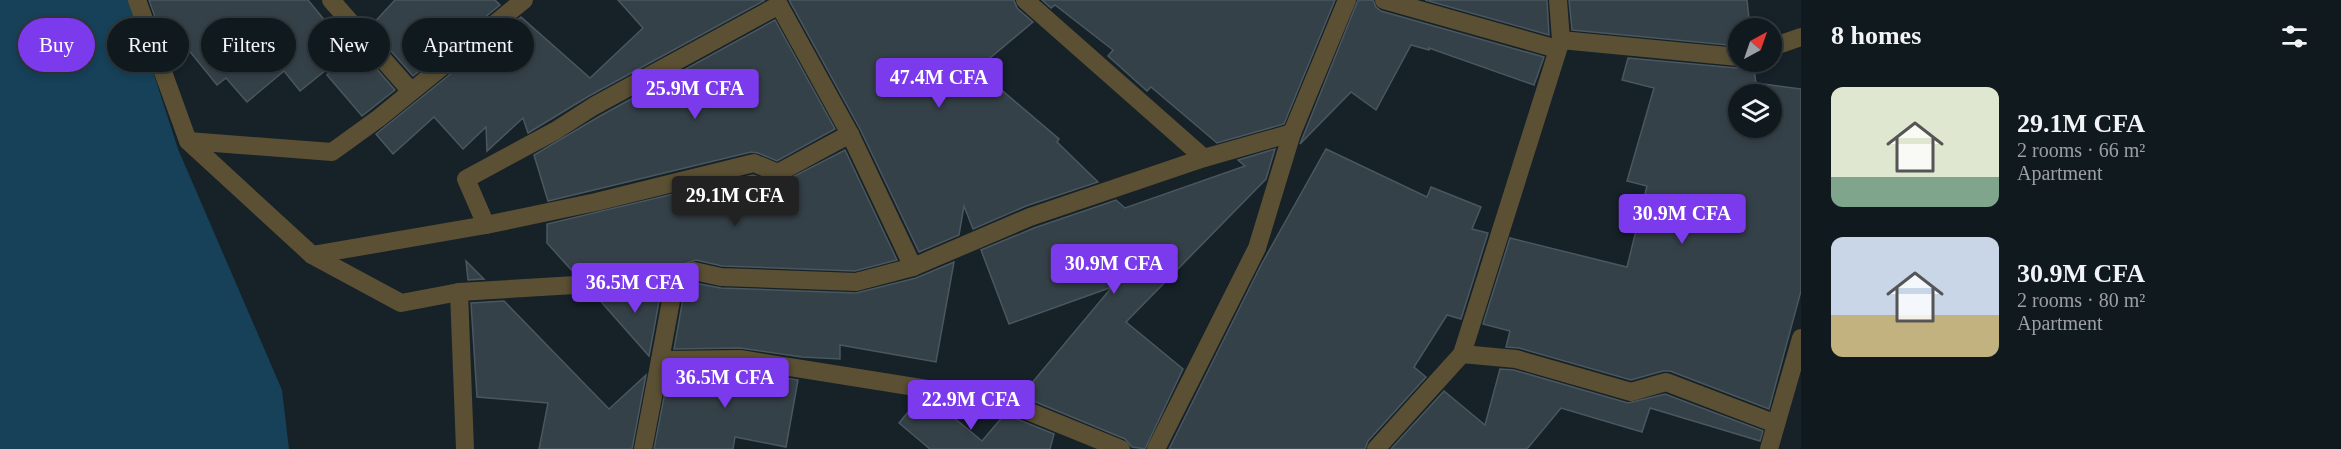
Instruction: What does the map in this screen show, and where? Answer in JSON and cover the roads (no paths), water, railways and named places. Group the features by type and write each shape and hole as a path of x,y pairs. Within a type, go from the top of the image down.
{"street":[{"path":"136,0 188,141 312,255 401,303 459,292 675,279 694,271 721,278 856,282 913,267 1030,217 1204,158 1292,132"},
{"path":"331,0 410,90"},
{"path":"188,141 332,152 524,0"},
{"path":"1025,0 1204,158"},
{"path":"1156,449 1257,248 1292,132 1347,0"},
{"path":"1384,0 1559,44 1728,56"},
{"path":"1376,449 1462,354 1559,44 1558,0"},
{"path":"486,225 466,179 779,5 850,134 913,267"},
{"path":"1782,44 1801,37"},
{"path":"312,255 486,225 596,202 754,163 778,172 850,134"},
{"path":"643,449 675,279"},
{"path":"459,292 465,449"},
{"path":"1769,449 1801,338"},
{"path":"1462,354 1516,359 1631,392 1666,382 1776,424"},
{"path":"660,360 740,359 1003,400 1121,449"}],"water":[{"path":"0,0 130,0 136,18 107,18 107,72 153,72 178,149 282,390 289,449 0,449"}]}
